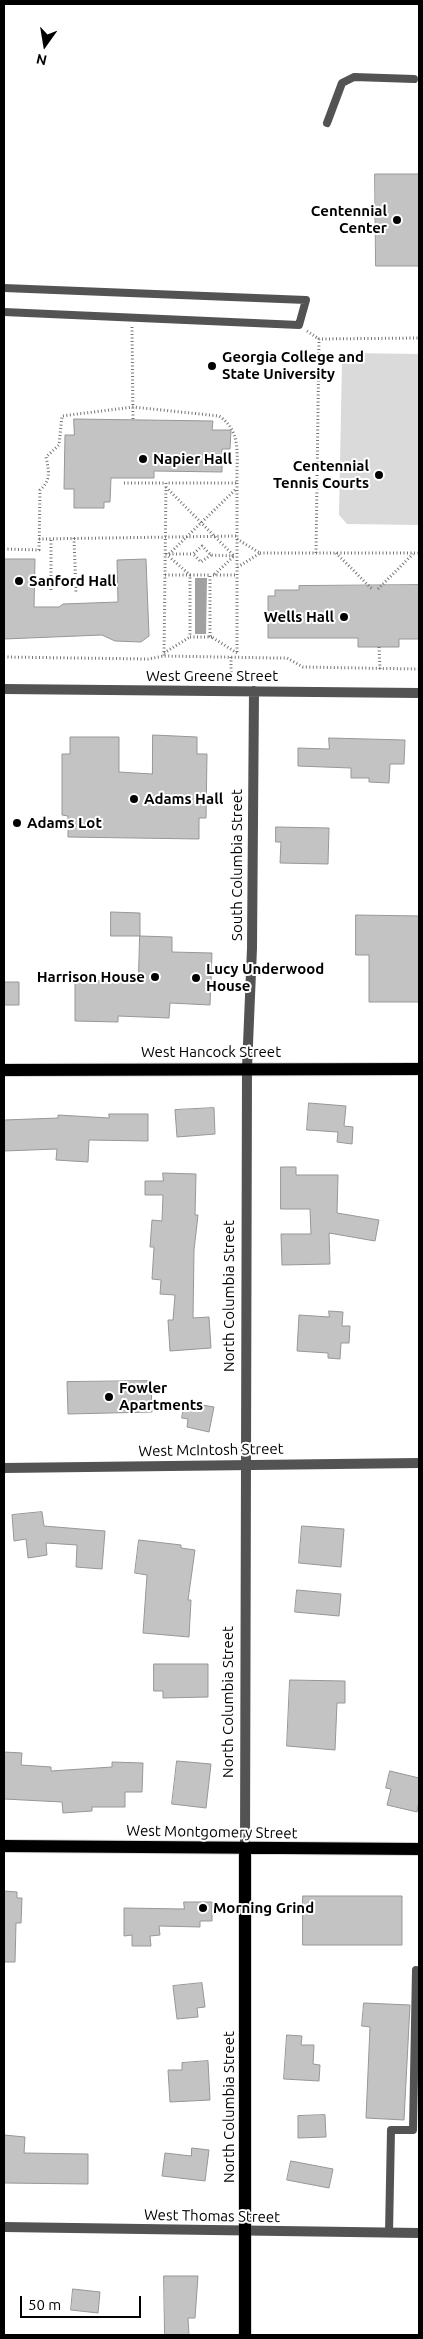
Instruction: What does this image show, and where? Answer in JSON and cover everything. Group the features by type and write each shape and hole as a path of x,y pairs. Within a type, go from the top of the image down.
{"main road":[{"name":"West Hancock Street","path":"4,1070 419,1069"},
{"name":"West Montgomery Street","path":"4,1846 419,1849"},
{"name":"North Columbia Street","path":"245,1849 245,2335"}],"street":[{"name":"West Greene Street","path":"4,689 419,693"},
{"name":"South Columbia Street","path":"247,1068 252,948 254,691"},
{"name":"North Columbia Street","path":"245,1849 244,1464 247,1068"},
{"name":"West McIntosh Street","path":"4,1468 419,1463"},
{"name":"West Thomas Street","path":"4,2227 245,2232 419,2233"}],"lane":[{"path":"327,122 342,83 354,77 414,78"},
{"path":"4,288 306,300 299,325 4,312"},
{"path":"389,2232 391,2130 413,2130 416,1970"}],"path":[{"path":"132,318 133,420"},
{"path":"316,553 319,338 419,338"},
{"path":"4,550 39,550 40,490 46,485 49,474 46,457 59,445 62,416 133,407 220,416 236,432 237,655"},
{"path":"124,483 166,485 237,483"},
{"path":"166,485 201,523 236,556"},
{"path":"164,654 167,554 165,536 166,485"},
{"path":"167,554 237,488"},
{"path":"39,539 165,536 237,537 260,553"},
{"path":"74,538 76,593"},
{"path":"51,539 51,590"},
{"path":"167,554 193,554 202,546 211,556"},
{"path":"237,567 260,553 419,553"},
{"path":"335,553 372,589"},
{"path":"378,589 413,553"},
{"path":"167,554 190,575 190,637"},
{"path":"193,554 201,562 211,556 236,556"},
{"path":"236,556 212,575 210,636 237,655"},
{"path":"165,575 237,575"},
{"path":"4,657 148,659 164,654 190,637 212,637"},
{"path":"379,647 380,669"},
{"path":"164,654 287,658 303,667 419,669"},
{"path":"231,657 231,674"}],"shaded area":[{"name":"Centennial Tennis Courts","path":"348,353 419,354 419,525 347,524 339,515 342,360"},
{"path":"195,578 207,578 206,634 195,634"}],"building":[{"name":"Centennial Center","path":"375,174 419,174 419,266 376,266"},
{"name":"Napier Hall","path":"74,419 213,421 212,430 231,430 230,449 222,449 222,472 154,471 154,478 111,478 110,502 104,502 104,508 74,508 74,489 64,489 65,435 74,435"},
{"name":"Sanford Hall","path":"4,559 35,559 34,607 59,607 63,604 118,602 117,560 146,559 149,636 141,642 115,641 102,635 4,639"},
{"name":"Wells Hall","path":"419,585 419,639 399,639 399,647 358,647 358,638 268,638 268,596 275,596 275,590 299,590 299,586"},
{"name":"Adams Hall","path":"153,735 197,737 197,754 207,754 206,818 199,818 199,839 68,837 68,816 62,815 62,754 70,754 70,737 119,737 119,772 152,774"},
{"path":"329,738 405,740 404,764 390,764 389,783 369,782 369,778 351,778 351,768 298,766 298,748 329,749"},
{"path":"276,827 329,828 328,864 280,863 281,842 276,842"},
{"path":"111,912 140,913 140,936 111,936"},
{"path":"356,915 419,916 419,1002 369,1002 369,955 356,955"},
{"path":"140,936 172,937 172,952 212,953 210,1005 170,1003 169,1018 118,1016 118,1022 75,1021 75,981 138,981"},
{"path":"4,982 19,982 19,1005 4,1005"},
{"path":"309,1103 346,1106 344,1126 353,1127 352,1144 337,1142 338,1132 307,1130"},
{"path":"214,1108 215,1134 177,1137 175,1110"},
{"path":"109,1114 148,1114 148,1141 89,1140 88,1162 56,1160 57,1149 4,1151 4,1120 58,1118 58,1115 109,1118"},
{"path":"281,1167 296,1167 296,1175 338,1175 337,1213 379,1220 375,1241 329,1233 330,1264 282,1265 281,1234 311,1234 310,1209 281,1209"},
{"path":"163,1173 196,1174 195,1215 198,1215 194,1250 193,1318 209,1317 211,1348 170,1351 168,1320 173,1320 175,1295 160,1294 161,1280 152,1279 154,1247 150,1247 152,1220 162,1221 163,1195 145,1195 145,1181 163,1181"},
{"path":"329,1311 343,1312 342,1326 350,1326 349,1343 341,1343 340,1359 328,1358 328,1353 297,1351 299,1315 329,1317"},
{"name":"Fowler Apartments","path":"151,1381 152,1412 68,1414 67,1382"},
{"path":"185,1402 214,1407 209,1432 187,1427 188,1419 182,1418"},
{"path":"42,1512 44,1526 105,1531 102,1569 76,1567 77,1545 46,1543 47,1555 28,1558 26,1539 14,1541 12,1515"},
{"path":"302,1526 344,1529 341,1567 299,1563"},
{"path":"139,1540 181,1545 181,1548 195,1550 188,1600 191,1600 189,1637 143,1633 147,1575 135,1573"},
{"path":"297,1590 341,1594 339,1616 295,1612"},
{"path":"154,1664 208,1664 208,1697 163,1698 163,1691 154,1691"},
{"path":"290,1680 345,1681 345,1703 337,1703 335,1750 287,1746"},
{"path":"4,1752 22,1753 21,1765 51,1767 51,1771 112,1767 112,1762 143,1763 142,1792 125,1792 125,1807 92,1807 92,1811 63,1813 62,1802 4,1799"},
{"path":"177,1761 211,1764 206,1808 172,1804"},
{"path":"390,1771 419,1778 417,1812 387,1805 391,1789 386,1788"},
{"path":"4,1891 17,1892 17,1898 22,1898 21,1923 16,1923 15,1962 4,1962"},
{"path":"303,1896 402,1896 402,1945 303,1945"},
{"path":"184,1902 212,1902 212,1921 200,1921 200,1927 159,1926 160,1935 150,1936 151,1946 132,1946 132,1935 124,1936 124,1908 184,1909"},
{"path":"202,1983 205,2007 197,2008 198,2017 177,2019 173,1986"},
{"path":"364,2003 410,2005 404,2120 366,2118 370,2027 362,2026"},
{"path":"287,2035 302,2036 301,2045 314,2045 313,2064 320,2065 319,2081 284,2079"},
{"path":"208,2061 210,2100 170,2102 168,2070 182,2070 182,2063"},
{"path":"325,2115 326,2137 298,2138 298,2116"},
{"path":"4,2135 25,2137 24,2153 88,2154 88,2184 4,2183"},
{"path":"192,2148 209,2150 205,2181 162,2176 165,2153 191,2156"},
{"path":"291,2161 333,2169 329,2188 287,2180"},
{"path":"164,2276 198,2276 195,2318 188,2318 189,2335 165,2335"},
{"path":"73,2289 100,2292 98,2313 71,2310"}],"place":[{"name":"Centennial Center","path":"397,220"},
{"name":"Georgia College and State University","path":"212,366"},
{"name":"Napier Hall","path":"143,459"},
{"name":"Centennial Tennis Courts","path":"379,475"},
{"name":"Sanford Hall","path":"19,581"},
{"name":"Wells Hall","path":"344,617"},
{"name":"Adams Hall","path":"134,799"},
{"name":"Adams Lot","path":"17,823"},
{"name":"Harrison House","path":"155,977"},
{"name":"Lucy Underwood House","path":"196,978"},
{"name":"Fowler Apartments","path":"109,1397"},
{"name":"Morning Grind","path":"203,1908"}]}
